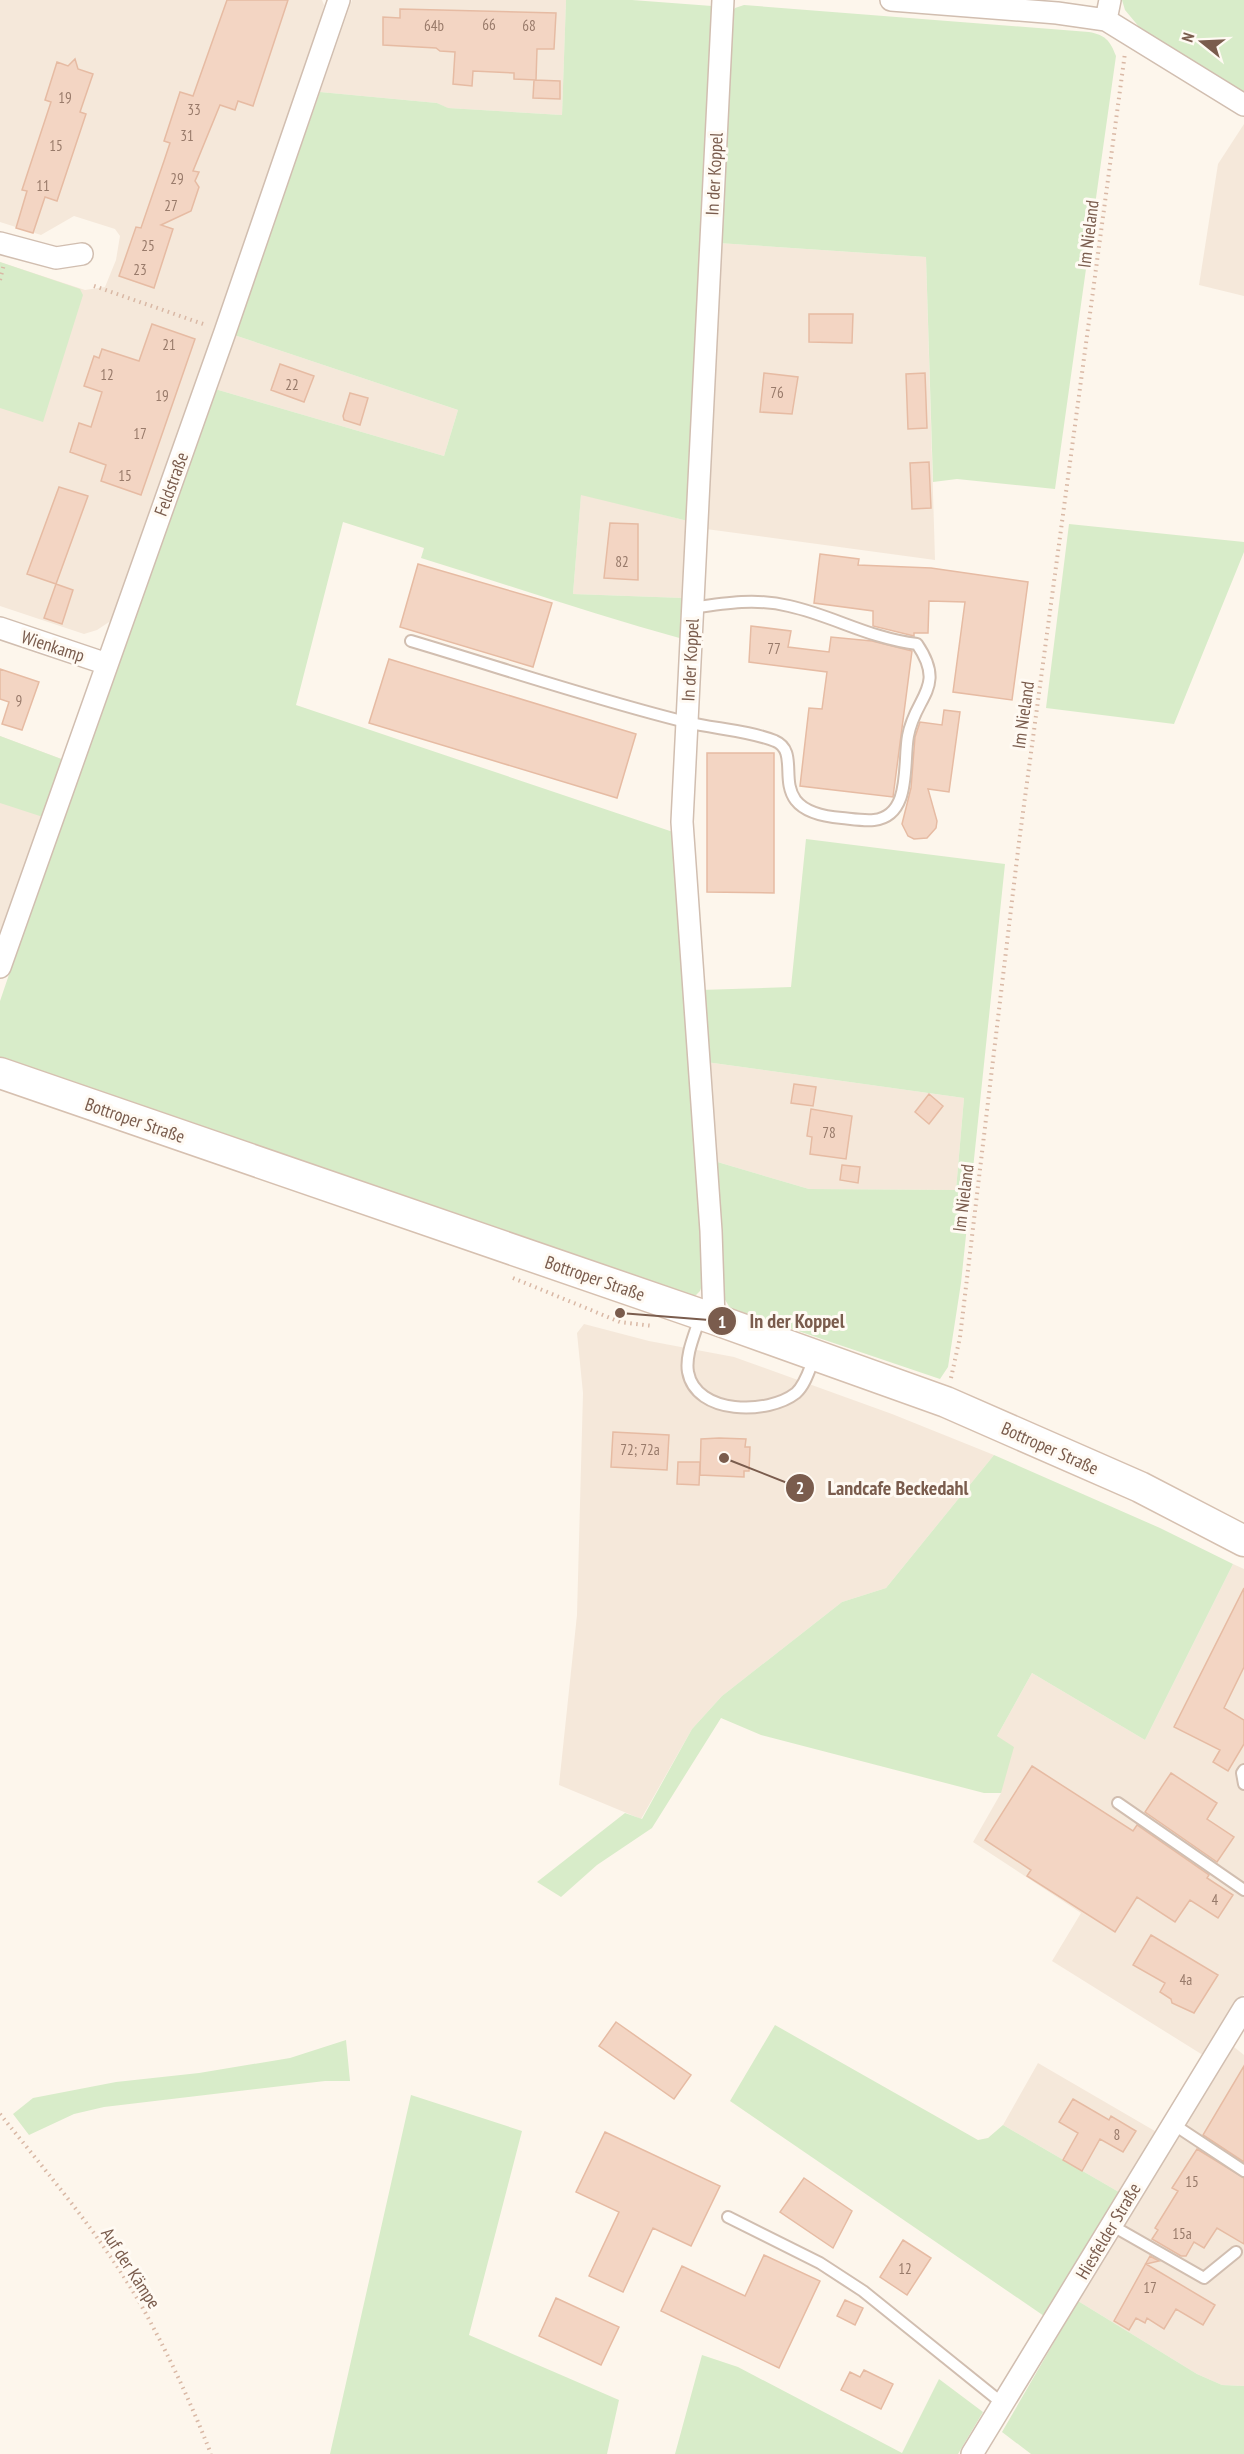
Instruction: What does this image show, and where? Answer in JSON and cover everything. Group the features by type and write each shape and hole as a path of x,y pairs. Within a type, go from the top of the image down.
{"main road":[{"name":"Bottroper Straße","path":"0,1073 707,1316 946,1402 1140,1487 1244,1541"}],"street":[{"name":"Feldstraße","path":"0,968 225,332 339,0"},
{"name":"In der Koppel","path":"707,1316 711,1231 691,981 682,822 723,0"},
{"path":"891,0 1057,13 1108,10 1128,32 1244,105"},
{"path":"0,243 56,258 82,254"},
{"name":"Wienkamp","path":"0,628 107,664"},
{"name":"Hiesfelder Straße","path":"972,2454 1244,2007"}],"lane":[{"path":"411,641 687,722 764,737 779,743 786,754 794,801 802,809 818,816 874,820 892,813 901,799 910,723 929,690 930,668 917,644 888,641 789,606 742,600 692,608"},
{"path":"707,1316 689,1358 688,1371 694,1387 708,1398 727,1405 747,1407 775,1404 795,1394 802,1386 815,1355"},
{"path":"1244,1770 1244,1784"},
{"path":"1118,1803 1244,1890"},
{"path":"1173,2124 1244,2171"},
{"path":"728,2217 820,2263 863,2291 1002,2403"},
{"path":"1111,2225 1204,2278 1236,2252"}],"path":[{"name":"Im Nieland","path":"946,1402 960,1336 1019,842 1128,32"},
{"path":"94,286 225,332"},
{"path":"509,1276 620,1322 655,1326"},
{"name":"Auf der Kämpe","path":"0,2114 97,2239 140,2304 190,2400 211,2454"}],"shaded area":[{"path":"0,0 322,0 324,5 313,50 115,618 97,630 84,634 0,606 0,262 85,290 105,287 116,260 120,236 115,229 74,216 41,235 0,222"},
{"path":"352,0 566,0 562,115 447,108 437,103 320,92"},
{"path":"1244,124 1244,296 1199,285 1218,164"},
{"path":"718,243 926,257 935,560 706,529"},
{"path":"234,335 458,410 444,456 215,389"},
{"path":"581,494 688,521 684,598 573,594"},
{"path":"0,736 64,760 0,942"},
{"path":"706,1062 964,1098 956,1190 809,1189 714,1161"},
{"path":"584,1324 649,1341 734,1357 892,1414 994,1455 886,1588 842,1602 722,1696 692,1729 641,1819 559,1785 577,1615 583,1393 577,1333"},
{"path":"1233,1564 1244,1569 1244,1994 1206,2057 1052,1961 1081,1913 973,1842 1001,1793 997,1736 1032,1673 1145,1740"},
{"path":"1234,2047 1244,2055 1244,2386 1222,2385 1197,2374 1078,2301"},
{"path":"1038,2063 1160,2134 1124,2195 1003,2125"}],"green space":[{"path":"566,0 632,0 712,6 703,244 688,521 581,495 573,594 684,598 683,639 421,558 424,548 343,522 296,705 673,832 703,1283 700,1291 693,1298 0,1059 0,1001 114,666 215,389 444,456 458,410 234,335 320,92 437,103 448,108 562,115"},
{"path":"1122,0 1244,0 1244,95 1140,28 1125,10"},
{"path":"744,5 1089,32 1103,37 1112,46 1116,56 1055,489 957,479 933,482 926,257 718,243 730,16 735,8"},
{"path":"0,262 80,289 83,295 43,422 0,408"},
{"path":"1069,524 1244,542 1244,552 1174,724 1046,708"},
{"path":"0,736 64,760 43,817 0,803"},
{"path":"806,839 1005,864 961,1283 948,1367 940,1379 730,1308 721,1293 714,1161 809,1189 956,1190 964,1098 706,1062 700,990 791,987"},
{"path":"994,1455 1160,1528 1233,1564 1145,1740 1032,1673 997,1736 1014,1747 1001,1793 984,1793 761,1735 721,1718 652,1828 597,1865 561,1897 537,1882 625,1813 642,1819 692,1729 722,1696 842,1602 886,1588"},
{"path":"775,2025 978,2140 988,2138 1003,2125 1124,2195 1044,2316 730,2101"},
{"path":"346,2040 350,2081 325,2081 104,2107 74,2114 29,2135 13,2114 33,2098 116,2082 199,2073 290,2058"},
{"path":"411,2095 522,2131 469,2335 619,2400 607,2454 330,2454"},
{"path":"1078,2301 1197,2374 1222,2385 1244,2386 1244,2454 1031,2454 1002,2432"},
{"path":"702,2355 738,2367 902,2453 939,2379 983,2412 958,2454 675,2454"}],"building":[{"path":"227,0 288,0 253,106 238,101 235,110 220,105 193,171 199,172 195,181 199,187 191,211 161,225 173,229 154,288 119,276 136,227 141,228 170,143 164,141 180,92 193,96"},
{"path":"400,9 556,13 554,49 537,49 536,80 514,79 514,73 473,71 472,86 453,84 455,52 440,51 436,48 383,45 383,17 400,18"},
{"path":"75,59 78,69 93,74 80,112 86,114 57,201 45,197 33,233 16,228 27,191 22,190 51,102 45,100 57,62 68,66"},
{"path":"534,80 560,81 560,99 533,98"},
{"path":"809,314 853,314 852,343 809,342"},
{"path":"152,324 195,339 141,495 101,481 106,465 70,452 79,423 91,427 102,392 84,386 94,356 99,358 102,349 139,361"},
{"path":"280,364 314,376 304,402 271,390"},
{"path":"764,373 798,377 792,414 760,412"},
{"path":"925,373 927,428 908,429 906,374"},
{"path":"350,393 368,398 360,425 344,420 343,416"},
{"path":"929,462 931,508 912,509 910,463"},
{"path":"59,487 88,496 56,584 27,574"},
{"path":"610,523 638,524 638,580 604,578"},
{"path":"820,554 859,559 858,565 931,568 1028,582 1012,700 953,692 965,602 929,601 928,633 914,633 914,636 873,626 873,611 814,603"},
{"path":"418,564 552,603 533,667 400,627"},
{"path":"56,584 73,590 62,624 44,618"},
{"path":"751,626 791,631 788,647 829,652 831,637 872,641 912,651 893,797 800,786 809,708 822,709 827,672 749,662"},
{"path":"389,659 636,734 617,798 369,723"},
{"path":"0,669 39,682 22,730 2,724 9,702 0,699"},
{"path":"944,710 960,712 949,792 928,789 937,821 936,828 927,838 914,839 908,836 902,824 911,788 915,737 920,722 942,725"},
{"path":"707,753 774,753 774,893 707,892"},
{"path":"794,1084 816,1087 813,1106 791,1103"},
{"path":"929,1094 943,1106 929,1124 915,1112"},
{"path":"811,1109 852,1116 846,1159 810,1154 812,1137 807,1136"},
{"path":"842,1165 860,1167 858,1183 840,1180"},
{"path":"613,1432 669,1435 667,1470 611,1467"},
{"path":"701,1439 746,1439 745,1447 750,1447 749,1471 744,1471 744,1477 700,1475"},
{"path":"678,1462 700,1462 699,1485 677,1484"},
{"path":"1244,1588 1244,1667 1224,1708 1244,1720 1244,1744 1228,1771 1213,1762 1220,1750 1174,1727"},
{"path":"1032,1766 1133,1831 1137,1825 1209,1875 1207,1878 1233,1895 1218,1918 1190,1900 1175,1922 1137,1897 1115,1932 1027,1876 1031,1870 985,1840"},
{"path":"1171,1773 1217,1803 1207,1819 1234,1837 1217,1862 1145,1812"},
{"path":"1151,1935 1218,1975 1194,2013 1172,2003 1171,1999 1160,1992 1165,1983 1133,1965"},
{"path":"616,2022 691,2075 674,2099 599,2046"},
{"path":"1244,2066 1244,2162 1203,2135"},
{"path":"1073,2099 1109,2120 1111,2116 1136,2131 1123,2152 1100,2139 1082,2171 1063,2160 1078,2133 1059,2122"},
{"path":"605,2132 720,2186 691,2246 653,2228 623,2292 589,2276 619,2212 576,2192"},
{"path":"1197,2149 1244,2178 1244,2244 1217,2228 1204,2248 1194,2242 1186,2256 1181,2256 1152,2239 1158,2230 1155,2228 1178,2191 1172,2188"},
{"path":"804,2178 852,2211 833,2248 780,2212"},
{"path":"903,2240 931,2258 907,2295 880,2277"},
{"path":"764,2255 820,2281 779,2368 661,2311 682,2266 745,2296"},
{"path":"1150,2256 1159,2261 1146,2264 1215,2305 1203,2325 1176,2309 1164,2329 1147,2318 1145,2323 1136,2318 1129,2330 1114,2321"},
{"path":"556,2298 619,2327 601,2365 539,2336"},
{"path":"845,2300 863,2308 855,2325 837,2316"},
{"path":"864,2370 893,2384 881,2409 841,2390 850,2372 860,2377"}],"place":[{"name":"In der Koppel","path":"620,1313"},
{"name":"Landcafe Beckedahl","path":"724,1458"}]}
